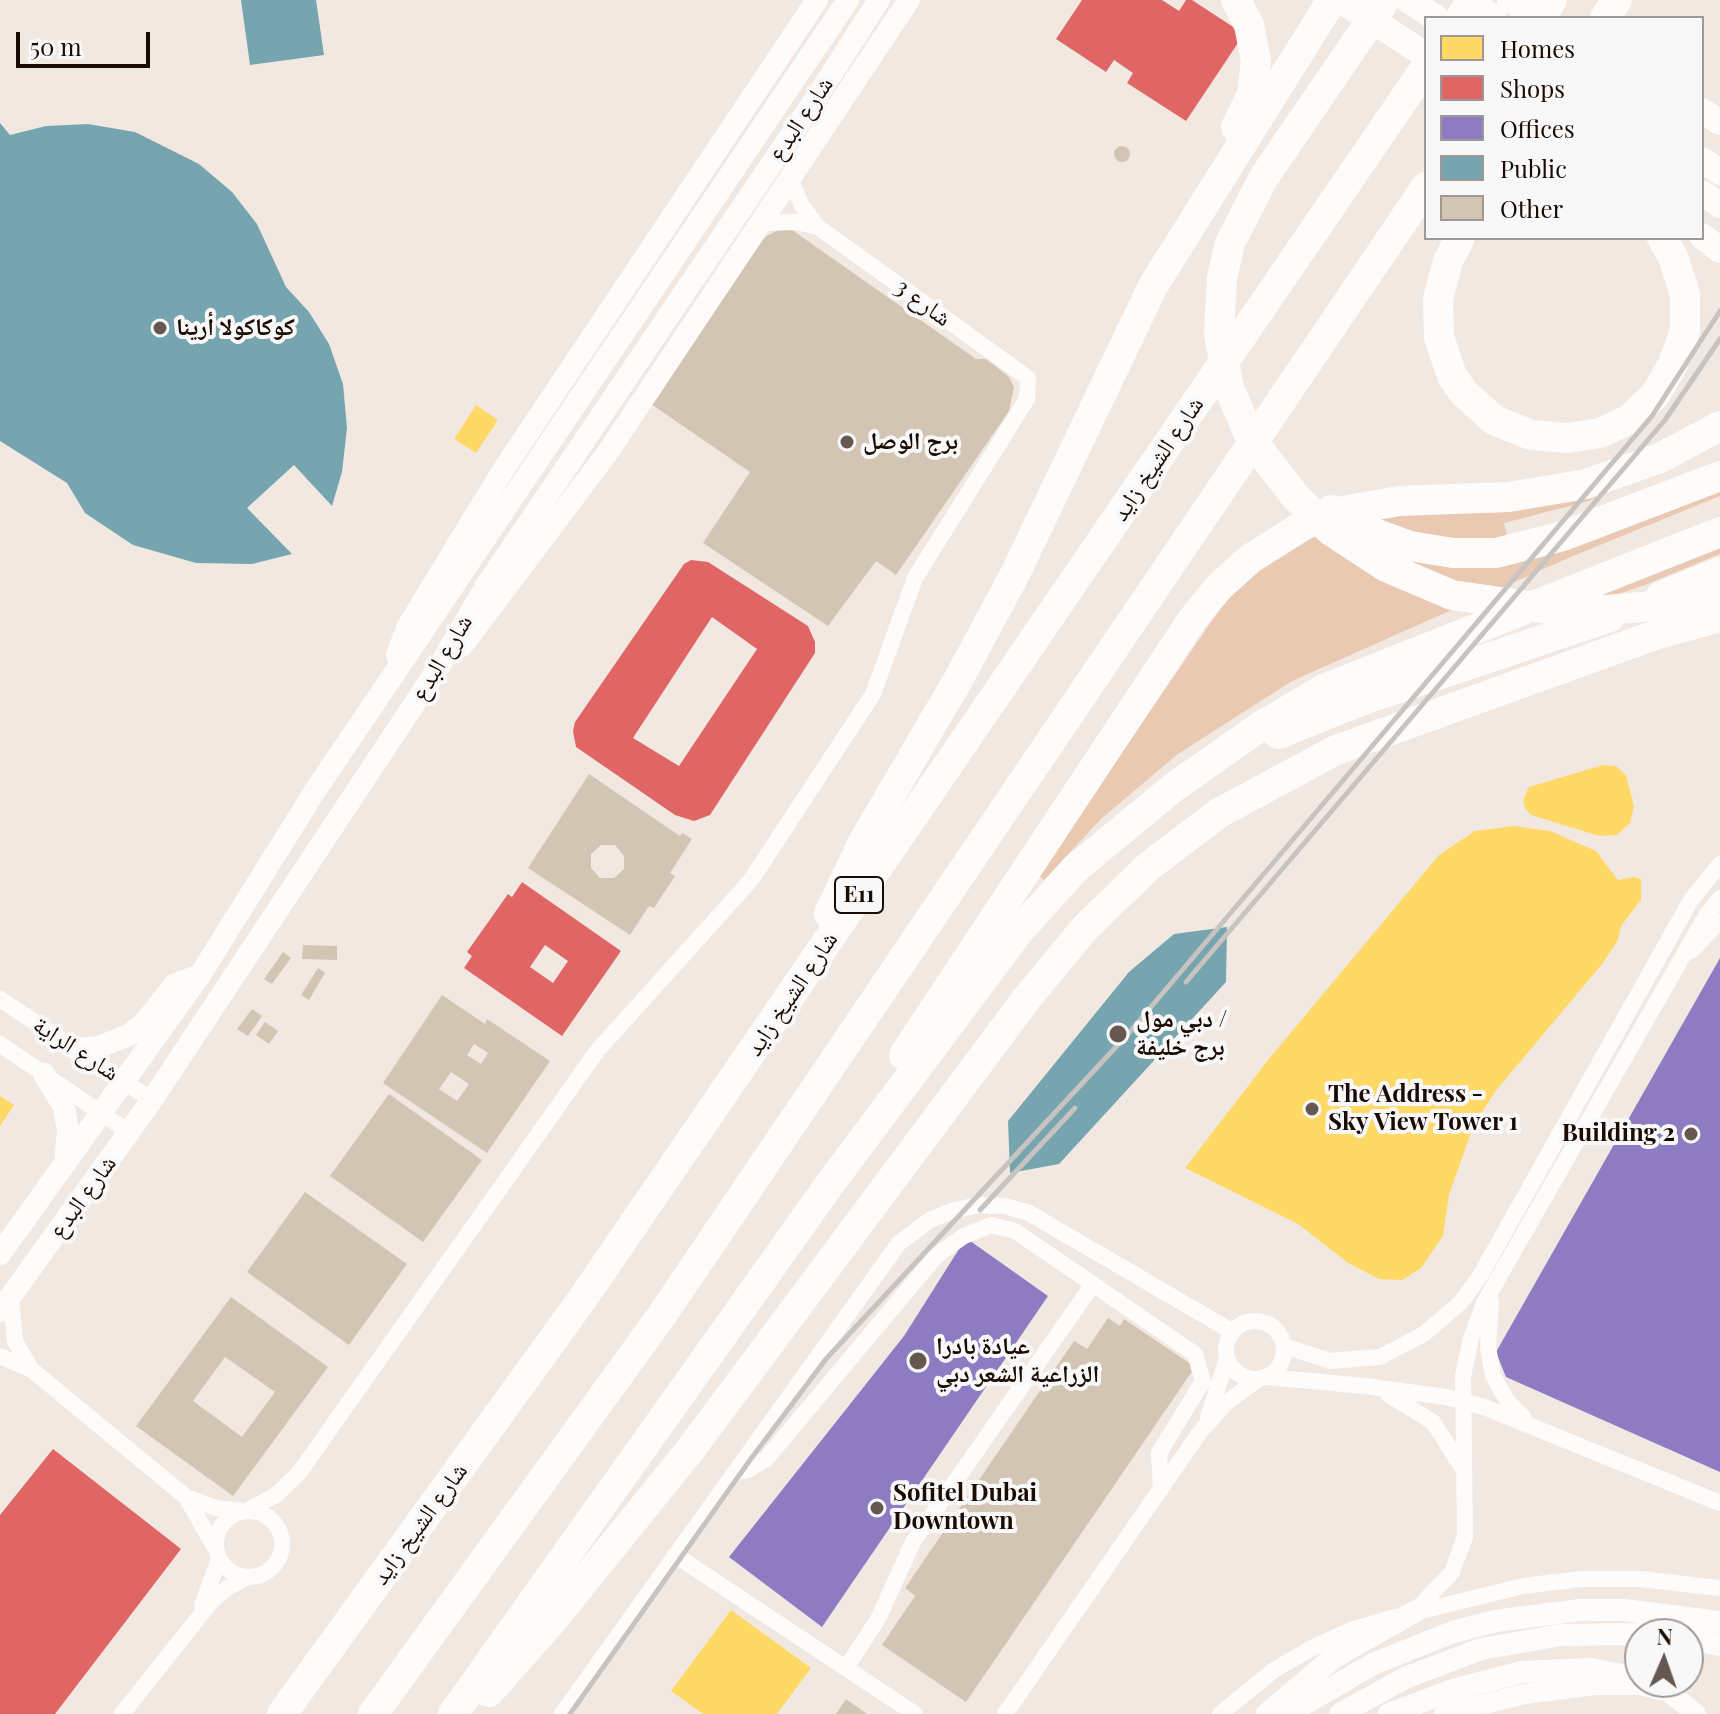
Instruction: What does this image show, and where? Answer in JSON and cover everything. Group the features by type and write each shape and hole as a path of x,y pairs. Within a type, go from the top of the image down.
{"highway":[{"path":"1197,212 1215,164 1246,110 1255,78 1249,25 1236,0"},
{"path":"795,988 863,842 988,627 1133,323 1197,212 1273,98 1332,0"},
{"path":"1385,0 1245,208 1230,243 1222,278 1219,334 1224,370 1235,406 1251,439 1284,484 1318,520 1365,555 1407,578 1452,595 1555,610 1607,610 1720,600"},
{"name":"شارع الشيخ زايد","path":"282,1714 583,1298 1424,70"},
{"path":"373,1714 688,1277 1424,190"},
{"path":"1459,240 1448,261 1438,299 1443,356 1464,393 1494,420 1531,435 1567,438 1616,427 1637,414 1655,395 1672,366 1685,331 1681,275 1663,240"},
{"path":"832,1181 848,1141 969,952 1186,629 1219,587 1250,559 1295,530 1343,511 1399,501 1495,498 1561,490 1636,468 1720,426"},
{"path":"1672,493 1720,468"},
{"path":"1284,484 1389,540 1453,553 1518,549 1611,518 1720,476"},
{"path":"453,1714 832,1181 1047,899 1107,839 1261,726 1334,684 1720,532"},
{"path":"1203,768 1337,709 1563,635 1720,572"},
{"path":"469,1714 551,1622 690,1450 998,1035 1085,928 1149,866 1219,813 1309,762 1419,718 1658,634 1720,617"}],"main road":[{"path":"393,676 408,626 505,467 817,0"},
{"name":"شارع البدع","path":"0,1254 200,975 315,791 848,0"},
{"name":"شارع البدع","path":"5,1304 152,1100 440,665 486,586 879,0"},
{"path":"440,665 475,631 608,452 909,0"},
{"path":"1340,0 1424,54"},
{"path":"1408,0 1433,16"},
{"path":"1471,0 1491,16"},
{"path":"1510,0 1537,16"},
{"path":"1704,238 1720,250"},
{"path":"76,1049 99,1047 129,1035 145,1022 175,984 200,975"},
{"path":"44,1074 59,1095 67,1120 64,1166"},
{"path":"1287,1714 1373,1664 1453,1632 1495,1621 1552,1612 1624,1610 1720,1622"},
{"path":"1267,1714 1333,1658 1414,1612"},
{"path":"1340,1714 1405,1678 1481,1649 1561,1635 1624,1634"},
{"path":"1389,1714 1453,1690 1522,1672 1590,1669 1624,1675"}],"street":[{"name":"شارع 3","path":"245,1511 276,1495 299,1473 597,1051 730,906 769,853 873,694 915,578 1027,401 1028,378 818,227 802,206 791,181"},
{"name":"شارع 3","path":"763,223 796,222 818,227"},
{"path":"1284,1346 1322,1359 1364,1360 1403,1347 1450,1314 1480,1276 1691,900 1720,864"},
{"path":"1414,1612 1442,1587 1460,1555 1467,1518 1462,1401 1471,1338 1492,1287 1683,956 1714,916 1720,898"},
{"path":"1691,900 1714,916"},
{"name":"شارع الراية","path":"0,999 152,1100"},
{"path":"1610,1045 1638,1034"},
{"name":"شارع الراية","path":"0,1044 129,1132"},
{"path":"562,1714 899,1243 930,1220 954,1210 979,1205 1005,1206 1029,1213 1233,1332"},
{"path":"734,1473 748,1470 766,1459 927,1265 953,1242 991,1225 1015,1231 1188,1348 1200,1362 1200,1390 1159,1453 1161,1489"},
{"path":"846,1668 878,1619 913,1542 1093,1284"},
{"path":"1492,1287 1489,1362 1498,1388 1528,1422"},
{"path":"5,1304 15,1341 32,1370"},
{"path":"1005,1714 1200,1432 1226,1403 1263,1378 1284,1358 1284,1346 1276,1329 1259,1321 1249,1321 1233,1332 1228,1340 1227,1359 1200,1432"},
{"path":"0,1356 32,1370 186,1497 216,1508 245,1511 273,1520 283,1544 273,1568 248,1577 215,1597 122,1714"},
{"path":"1227,1359 1239,1374 1365,1386 1462,1401 1528,1422 1720,1503"},
{"path":"1365,1386 1401,1400 1433,1422 1456,1452 1463,1470"},
{"path":"186,1497 217,1554 231,1572 248,1577"},
{"path":"191,1628 212,1584 221,1525 245,1511"},
{"path":"675,1555 915,1714"},
{"path":"1220,1714 1274,1670 1312,1648 1351,1630 1414,1612 1523,1586 1581,1579 1640,1579 1720,1588"},
{"path":"1444,1714 1525,1694 1595,1685 1624,1685"},
{"path":"1678,1698 1696,1714"}],"shaded area":[{"path":"1666,466 1589,501 1504,523 1513,563 1720,484 1720,496 1573,556 1292,681 1178,754 1102,818 1044,880 1038,875 1222,606 1250,575 1313,531"},
{"path":"1720,536 1720,554 1645,585 1526,625"}],"building: Homes":[{"path":"476,405 498,420 476,453 454,439"},
{"path":"1603,765 1616,766 1626,775 1634,806 1630,823 1617,835 1599,836 1531,815 1525,808 1523,800 1529,787"},
{"path":"1514,826 1550,831 1596,851 1618,880 1641,879 1641,900 1621,926 1618,940 1603,963 1494,1093 1473,1127 1449,1195 1443,1236 1421,1268 1402,1280 1379,1279 1348,1263 1298,1224 1185,1168 1268,1060 1439,855 1475,831"},
{"path":"0,1096 14,1105 0,1126"},
{"path":"731,1610 811,1668 777,1714 703,1714 671,1691"}],"building: Shops":[{"path":"1082,0 1162,0 1179,11 1186,0 1192,0 1244,34 1186,121 1127,83 1133,73 1114,60 1106,72 1056,39"},
{"path":"691,560 708,562 808,626 815,642 815,653 710,815 694,821 675,815 576,747 573,731 575,722 684,564","holes":["712,617 757,649 679,766 633,738"]},
{"path":"522,882 621,951 562,1036 464,968 472,956 467,952 508,894 512,897","holes":["545,945 568,961 553,983 530,967"]},
{"name":"Building 2","path":"1714,1044 1720,1048 1720,1246 1705,1273 1612,1220"},
{"path":"1716,1272 1720,1274 1720,1392 1665,1361"},
{"path":"1115,1334 1178,1374 1092,1497 1033,1439 1076,1379"},
{"path":"53,1449 181,1549 55,1714 0,1714 0,1515"},
{"path":"884,1449 910,1480 874,1529 863,1510"}],"building: Offices":[{"path":"1720,958 1720,1472 1506,1377 1496,1352"},
{"path":"966,1238 1048,1296 822,1627 729,1557 904,1336"}],"building: Public":[{"path":"241,0 316,0 324,55 250,65"},
{"name":"كوكاكولا أرينا","path":"0,123 10,135 46,126 88,124 135,132 199,164 232,192 257,224 286,287 309,312 329,344 343,384 347,428 342,472 332,506 294,465 247,508 292,554 252,564 196,563 133,545 85,513 67,483 0,441"},
{"name":"دبي مول / برج خليفة","path":"1227,927 1226,982 1059,1164 1010,1173 1008,1121 1129,972 1174,934"}],"building: Other":[{"path":"1122,146 1128,148 1128,160 1122,162 1116,160 1114,154 1116,148"},
{"name":"برج الوصل","path":"778,230 792,230 976,359 986,359 1009,377 1014,387 1009,411 896,575 876,561 828,626 703,543 750,472 651,404 765,237"},
{"path":"589,774 680,836 682,833 692,839 670,873 675,876 654,908 649,906 630,935 528,868","holes":["601,845 615,845 624,856 624,869 614,878 600,878 591,868 591,854"]},
{"path":"303,945 337,946 337,960 302,959"},
{"path":"283,952 291,958 272,984 264,979"},
{"path":"318,968 325,973 309,1000 301,995"},
{"path":"442,995 485,1024 487,1019 550,1061 487,1153 383,1083","holes":["474,1044 488,1053 481,1064 467,1055","451,1072 469,1084 457,1101 439,1089"]},
{"path":"252,1009 262,1016 248,1036 237,1029"},
{"path":"265,1022 278,1031 269,1044 256,1035"},
{"path":"389,1094 482,1160 423,1242 330,1176"},
{"path":"305,1192 407,1264 349,1345 247,1272"},
{"path":"231,1297 328,1367 233,1496 136,1426","holes":["225,1357 275,1392 242,1437 193,1401"]},
{"path":"1108,1318 1120,1326 1124,1319 1195,1367 966,1702 882,1645 915,1596 905,1588 1074,1341 1087,1349"},
{"path":"846,1699 867,1714 836,1714"}],"railway":[{"path":"570,1714 750,1460 826,1359 1128,1034 1652,416 1720,311"},
{"path":"1186,982 1665,420 1720,339"},
{"path":"980,1210 1075,1108"}],"place":[{"name":"كوكاكولا أرينا","path":"160,328"},
{"name":"برج الوصل","path":"847,442"},
{"name":"دبي مول / برج خليفة","path":"1118,1034"},
{"name":"The Address - Sky View Tower 1","path":"1312,1109"},
{"name":"Building 2","path":"1691,1134"},
{"name":"عيادة بادرا الزراعية الشعر دبي","path":"918,1361"},
{"name":"Sofitel Dubai Downtown","path":"877,1508"}]}
